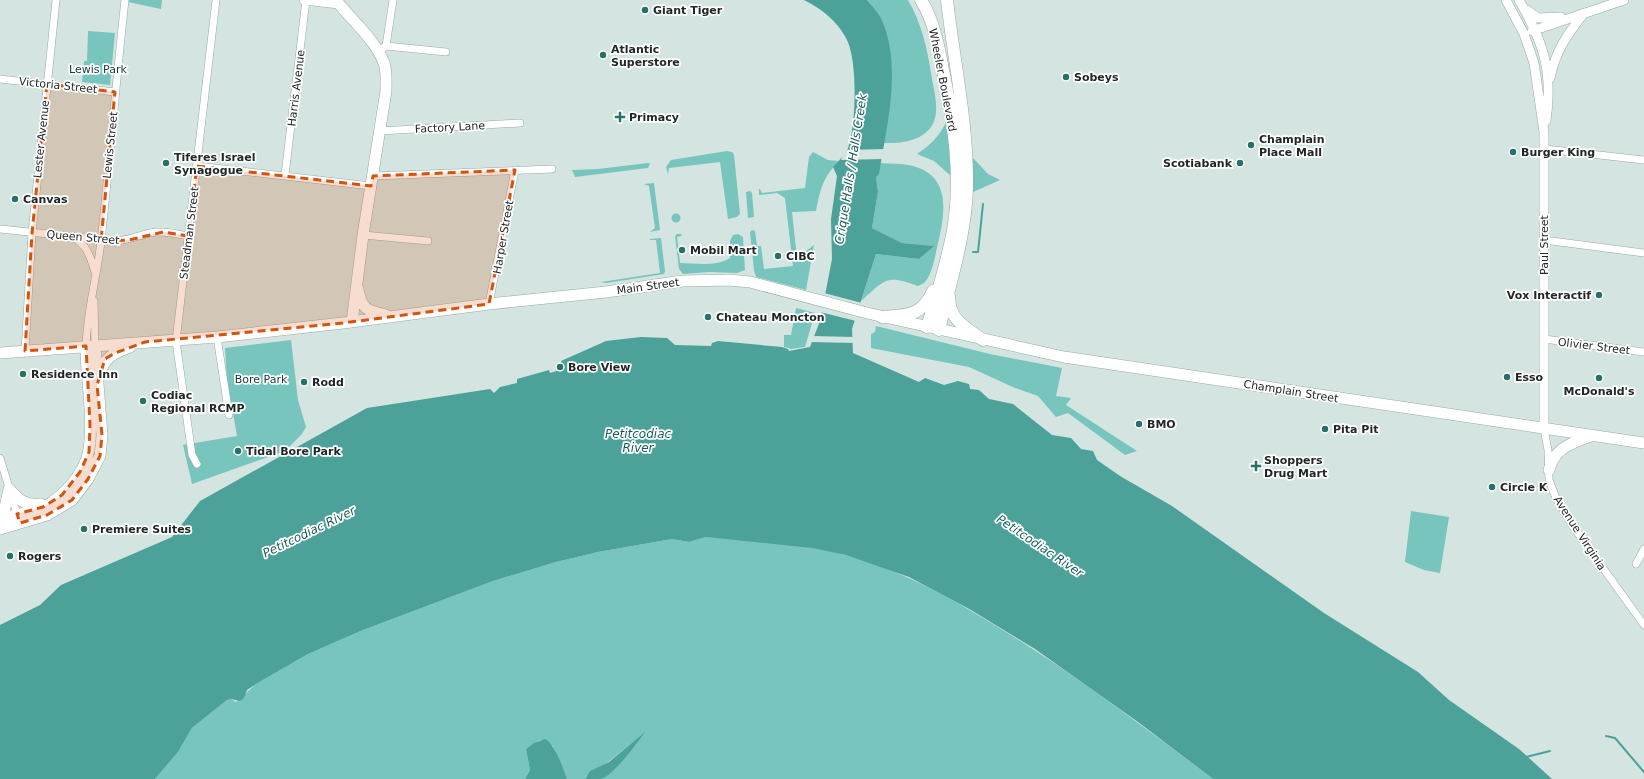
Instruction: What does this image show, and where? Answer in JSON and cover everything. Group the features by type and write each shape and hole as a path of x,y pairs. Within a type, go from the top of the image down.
{"highway":[{"name":"Wheeler Boulevard","path":"921,0 929,14 937,38 953,121 956,200 953,228 933,329"},
{"name":"Wheeler Boulevard","path":"933,329 948,289 962,232 967,188 965,135 946,0"},
{"path":"882,317 912,314 922,308 929,300 947,259"},
{"path":"948,289 949,308 957,322 983,340"}],"main road":[{"path":"306,0 338,2 382,49 386,74 386,91 363,235 352,322"},
{"path":"1524,34 1624,0"},
{"name":"Paul Street","path":"1507,2 1524,34 1534,63 1544,132 1544,433"},
{"path":"1521,2 1530,13 1538,18 1584,13"},
{"name":"Paul Street","path":"1521,2 1536,29 1542,46 1549,82 1549,101 1544,132"},
{"path":"1549,82 1554,61 1563,41 1584,13"},
{"path":"357,280 360,302 366,309 390,316"},
{"name":"Main Street","path":"0,353 217,337 352,322 489,304 606,292 683,281 729,280 750,282 867,314 933,329"},
{"name":"Champlain Street","path":"933,329 1064,357 1544,433 1592,436 1644,443"},
{"path":"97,385 105,359 115,353 145,342"},
{"path":"0,518 19,519 47,516 72,500 88,479 100,456 102,435 91,346"},
{"path":"0,529 43,507 62,495 80,472 89,452 91,346"},
{"path":"1549,470 1554,457 1564,448 1592,436"},
{"path":"9,489 17,499 24,504 50,503"},
{"path":"0,515 5,508 9,489"}],"street":[{"name":"Lester Avenue","path":"25,351 32,233 56,0"},
{"name":"Lewis Street","path":"91,346 87,320 94,289 101,241 125,0"},
{"name":"Steadman Street","path":"197,464 192,455 176,340 216,0"},
{"name":"Harris Avenue","path":"286,175 306,0"},
{"path":"393,0 382,49 446,52"},
{"name":"Victoria Street","path":"0,79 115,92"},
{"name":"Factory Lane","path":"380,130 520,123"},
{"path":"1545,149 1644,160"},
{"path":"197,166 286,175 372,181 515,170 552,169"},
{"name":"Harper Street","path":"489,304 515,170"},
{"name":"Queen Street","path":"0,229 101,241 129,240 157,233 188,236"},
{"path":"363,235 428,241"},
{"path":"74,238 83,244 88,251 96,274"},
{"path":"1544,240 1644,253"},
{"path":"217,337 229,415"},
{"name":"Olivier Street","path":"1544,340 1644,352"},
{"name":"Avenue Virginia","path":"1544,433 1548,450 1552,488 1566,516 1644,625"},
{"path":"0,458 19,519"},
{"path":"1636,564 1644,549"}],"highlighted area":[{"path":"47,84 115,92 101,241 129,240 163,232 188,236 197,166 371,186 373,176 515,170 489,304 343,323 145,342 115,353 105,359 97,385 102,435 100,456 88,479 72,500 47,515 20,523 17,514 43,507 62,495 80,472 89,452 90,425 86,346 25,351 32,233"}],"green space":[{"path":"128,0 162,0 161,9 128,2"},
{"path":"867,0 908,0 917,17 923,35 935,92 936,112 934,121 930,128 924,134 909,141 884,143 890,97 891,66 887,35 882,20"},
{"name":"Lewis Park","path":"88,31 115,33 110,85 82,82 84,61 87,61"},
{"path":"947,121 951,176 934,161 917,154 934,140"},
{"path":"727,151 732,152 734,155 740,214 737,217 728,219 720,162 669,168 668,174 666,167 671,160"},
{"path":"813,152 828,160 839,161 829,173 823,184 816,211 792,212 797,258 814,245 806,290 756,277 750,232 752,230 755,231 757,246 761,246 764,269 793,266 785,198 777,193 759,195 759,189 762,193 805,188 809,157"},
{"path":"973,158 988,174 1000,180 973,192"},
{"path":"880,163 908,165 922,169 932,176 938,184 942,195 943,218 930,275 924,283 918,286 899,280 887,281 882,283 861,301 876,254 919,259 933,246 902,243 872,228 878,192 876,177"},
{"path":"650,164 648,168 575,177 572,170 598,169"},
{"path":"654,183 660,230 650,232 655,228 649,186 644,184"},
{"path":"750,191 752,193 754,217 748,218 746,192"},
{"path":"676,213 681,218 676,223 671,218"},
{"path":"677,234 682,234 681,236 677,237 680,263 712,264 719,263 730,258 730,241 733,235 738,234 743,237 745,270 737,273 709,272 683,274 679,269 675,236"},
{"path":"661,238 665,271 664,274 606,283 601,282 660,273 656,240 650,239"},
{"path":"796,308 815,313 805,347 790,349 784,347 784,335 791,335"},
{"path":"876,326 990,354 1062,368 1056,396 1071,398 1066,405 1137,451 1125,455 1068,413 1056,417 1038,396 1015,388 969,367 871,348 871,334 875,332"},
{"name":"Bore Park","path":"291,340 298,400 306,427 302,434 285,451 192,484 183,445 237,436 227,379 225,348"},
{"path":"1411,511 1449,517 1440,573 1424,570 1405,562"},
{"path":"706,537 777,543 829,551 886,568 924,585 978,615 1052,662 1213,779 601,779 620,763 643,734 608,762 586,776 585,779 567,779 553,746 540,740 526,749 530,770 525,779 155,779 178,752 192,728 227,700 231,699 236,702 256,684 308,654 363,630 493,581 556,562 598,552 672,539 689,542"}],"water":[{"name":"Petitcodiac River","path":"804,0 867,0 881,17 888,38 892,77 886,136 879,174 876,177 878,192 872,228 902,243 934,246 919,259 876,254 852,329 853,353 919,382 925,378 944,385 958,381 969,384 970,389 979,390 989,399 1013,404 1052,435 1071,438 1081,449 1093,451 1097,460 1120,476 1172,506 1324,613 1418,672 1449,700 1519,749 1552,779 1213,779 1138,722 1035,649 971,610 909,577 846,555 812,548 706,537 689,542 672,539 598,552 556,562 493,581 363,630 308,654 247,690 244,698 240,701 231,699 227,700 192,728 178,752 155,779 0,779 0,625 40,605 61,585 172,537 200,501 367,408 490,389 494,393 500,387 517,383 517,379 549,370 550,373 563,369 561,361 606,341 641,337 667,338 675,345 711,346 712,343 718,341 782,347 788,349 789,351 810,347 820,321 832,259 831,219 837,176 833,167 845,154 849,145 853,122 855,91 853,60 846,38 833,20 817,7"},
{"path":"645,732 612,772 606,777 601,779 585,779 590,771 609,762"},
{"path":"545,739 555,751 567,779 525,779 530,770 526,749 534,743"}],"pier":[{"path":"885,149 883,159 841,160 845,150"},
{"path":"824,293 862,303 856,321 820,312"},
{"path":"812,336 854,337 854,343 810,342"}],"waterway":[{"path":"973,252 978,252 983,204"},
{"path":"1606,736 1615,738 1644,772"},
{"path":"1526,757 1550,751"}],"place":[{"name":"Giant Tiger","path":"645,10"},
{"name":"Atlantic Superstore","path":"603,55"},
{"name":"Sobeys","path":"1066,77"},
{"name":"Primacy","path":"620,117"},
{"name":"Champlain Place Mall","path":"1251,145"},
{"name":"Burger King","path":"1513,152"},
{"name":"Tiferes Israel Synagogue","path":"166,163"},
{"name":"Scotiabank","path":"1240,163"},
{"name":"Canvas","path":"15,199"},
{"name":"Mobil Mart","path":"682,250"},
{"name":"CIBC","path":"778,256"},
{"name":"Vox Interactif","path":"1599,295"},
{"name":"Chateau Moncton","path":"708,317"},
{"name":"Bore View","path":"560,367"},
{"name":"Residence Inn","path":"23,374"},
{"name":"Esso","path":"1507,377"},
{"name":"McDonald's","path":"1599,378"},
{"name":"Rodd","path":"304,382"},
{"name":"Codiac Regional RCMP","path":"143,401"},
{"name":"BMO","path":"1139,424"},
{"name":"Pita Pit","path":"1325,429"},
{"name":"Tidal Bore Park","path":"238,451"},
{"name":"Shoppers Drug Mart","path":"1256,466"},
{"name":"Circle K","path":"1492,487"},
{"name":"Premiere Suites","path":"84,529"},
{"name":"Rogers","path":"10,556"}],"water label":[{"name":"Crique Halls / Halls Creek","path":"851,169"}]}
